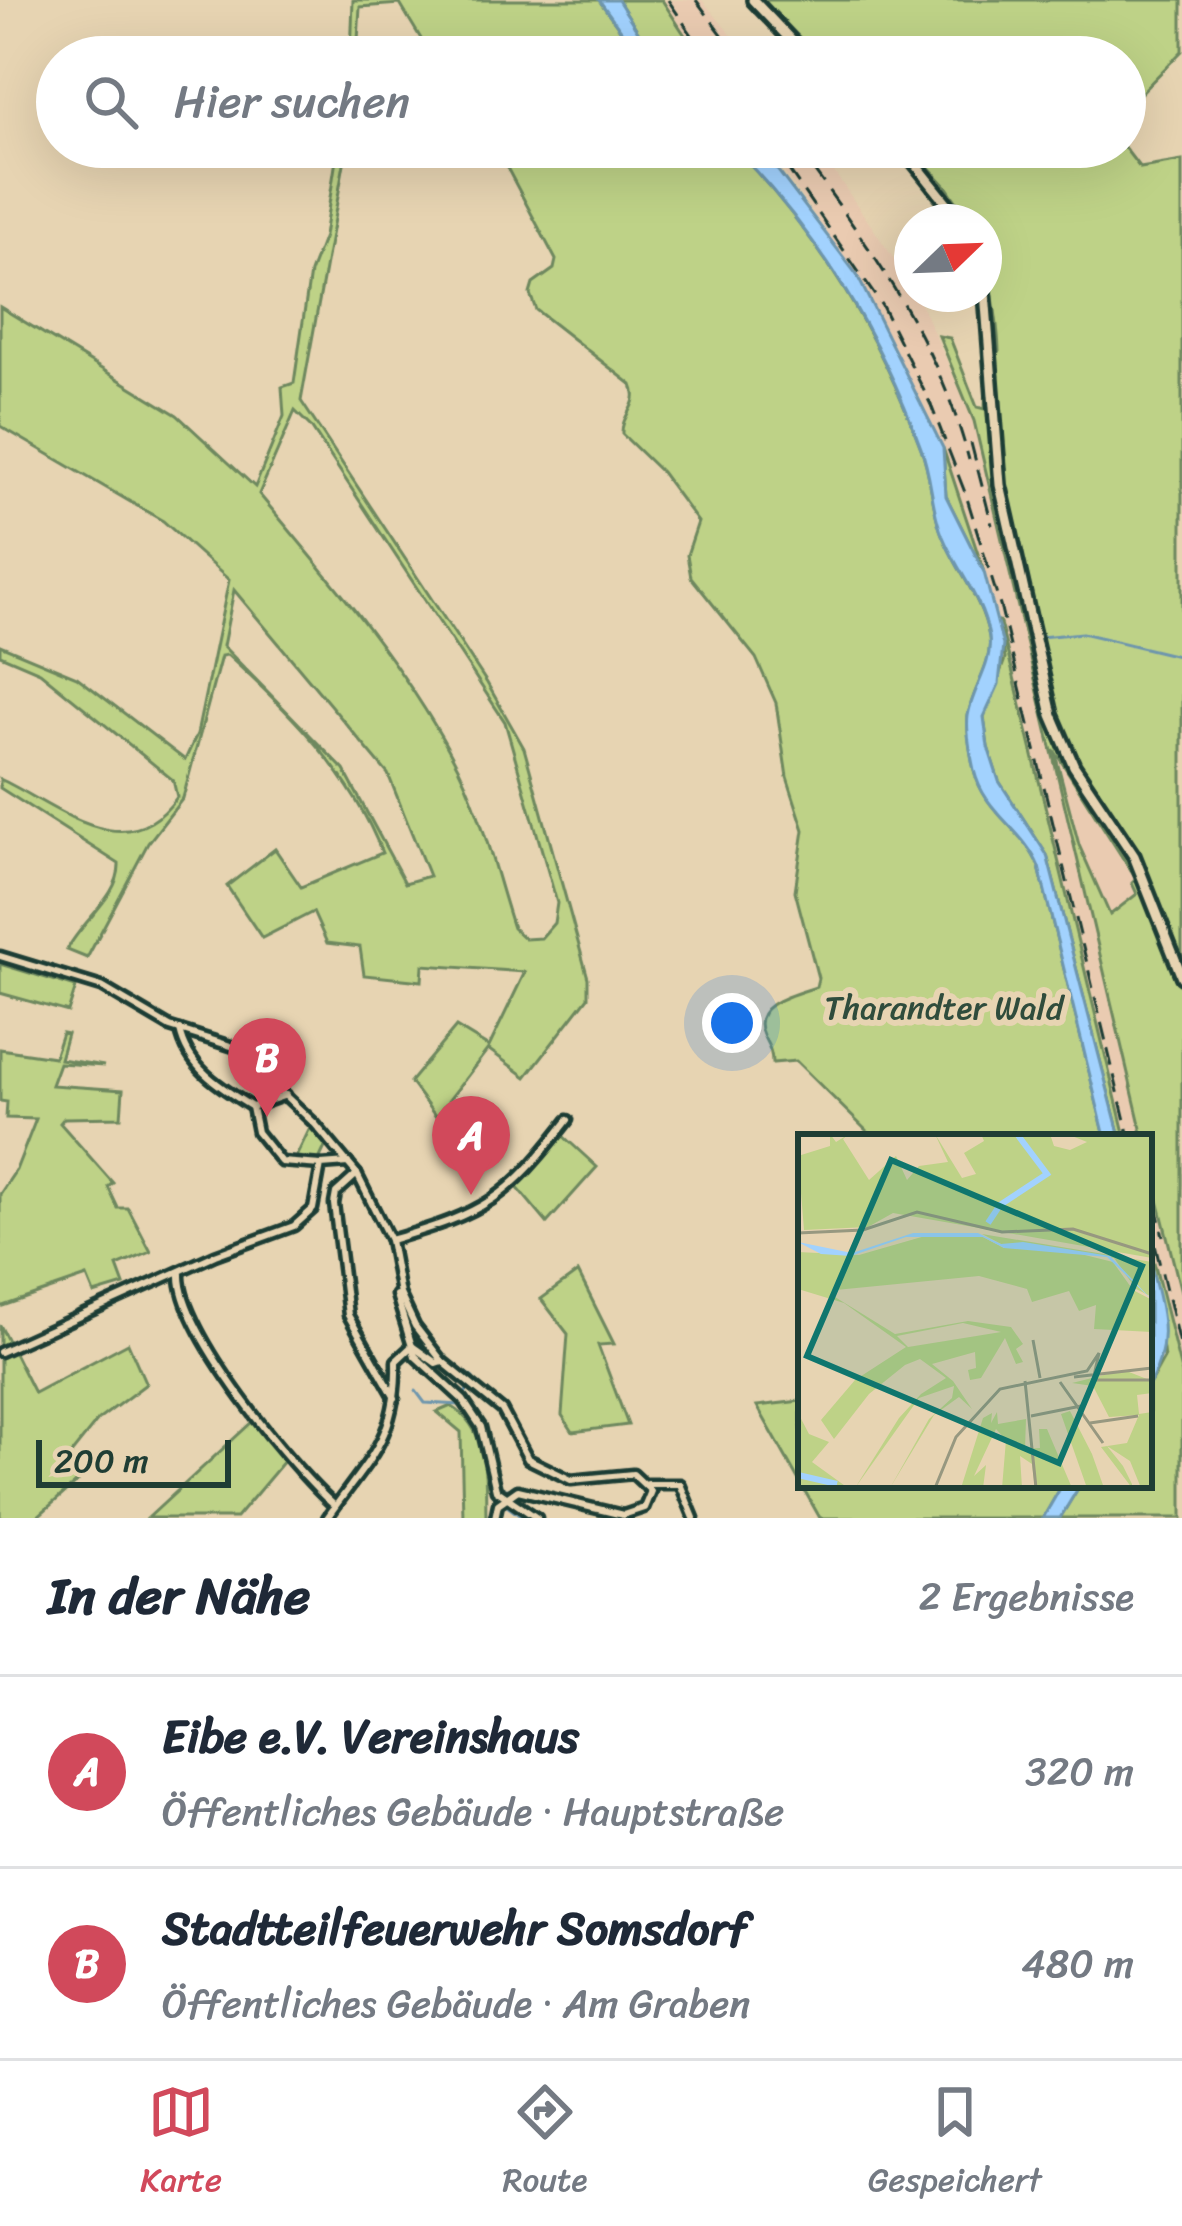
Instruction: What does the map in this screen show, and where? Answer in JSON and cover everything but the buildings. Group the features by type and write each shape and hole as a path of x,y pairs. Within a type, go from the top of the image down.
{"main road":[{"path":"753,0 787,36"},
{"path":"919,168 948,204"},
{"path":"986,312 1000,485 1058,732 1134,856 1182,977"}],"street":[{"path":"0,956 102,987 180,1030 225,1041 286,1095 357,1174 389,1240 406,1307 442,1361 502,1410 535,1465 572,1480 633,1474 648,1484 680,1484 694,1518"},
{"path":"180,1030 206,1076 252,1107 257,1132 281,1162 341,1168 348,1163"},
{"path":"252,1107 286,1095"},
{"path":"389,1240 467,1218 501,1196 568,1120"},
{"path":"0,1352 307,1218 321,1165"},
{"path":"357,1174 336,1193 334,1204 346,1309 395,1398"},
{"path":"180,1274 186,1299 254,1420 335,1506"},
{"path":"396,1295 412,1346 481,1427 501,1500 537,1518"},
{"path":"412,1346 436,1364 442,1361"},
{"path":"327,1518 366,1472 395,1398 396,1361 412,1346"},
{"path":"501,1500 530,1491 629,1515 650,1501 648,1484"},
{"path":"495,1518 501,1500"}],"shaded area":[{"path":"662,0 702,0 732,36 685,36"},
{"path":"781,168 831,168 894,259 894,312 924,312 974,421 1142,1134 1124,1134 1001,626 943,448 857,275"},
{"path":"1052,746 1136,880 1137,894 1110,915 1079,845"},
{"path":"1152,1176 1182,1296 1182,1375 1152,1254"}],"green space":[{"path":"353,0 599,0 625,36 419,36 400,4 360,7 358,36 352,36"},
{"path":"618,0 662,0 685,36 642,36"},
{"path":"764,0 1182,0 1182,51 1146,88 1146,36 798,36"},
{"path":"1182,161 1182,1296 1152,1176 1152,1134 1142,1134 974,421 939,336 950,338 977,407 985,409 987,351 999,351 995,312 1002,312 1002,204 958,204 929,168 1146,168","holes":["1054,750 1136,879 1132,883 1137,894 1110,915 1079,845"]},
{"path":"335,168 343,168 301,401 487,683 524,748 588,978 588,997 526,1077 488,1049 436,1117 410,1082 456,1027 489,1047 525,972 423,965 422,981 364,975 360,947 327,943 313,912 262,938 227,886 275,849 301,887 382,853 336,770 295,721 227,655 221,656 183,798 148,843 87,958 67,950 107,898 119,864 0,788 0,779 67,815 113,830 136,829 157,818 177,797 173,780 40,672 0,655 0,645 77,677 185,760 197,734 229,580 163,521 0,426 0,307 177,415 255,487 284,416 282,387 294,383 310,273 324,236","holes":["295,411 311,427 505,722 557,903 554,923 541,938 525,939 513,928 471,795 431,719 362,620 259,494","234,590 388,774 429,876 405,883 344,770 223,646"]},
{"name":"Tharandter Wald","path":"507,168 753,168 793,215 843,287 904,406 924,458 940,529 985,622 988,658 968,716 974,770 986,798 1039,867 1104,1134 870,1134 796,1061 772,1063 760,1024 762,1015 776,1002 816,987 818,978 795,891 804,830 787,777 776,703 756,658 691,577 687,555 698,522 661,472 622,434 634,398 632,385 536,310 530,294 533,284 554,269 556,260"},
{"path":"943,448 984,572 946,496"},
{"path":"999,620 1124,1134 1119,1134 1047,855 999,781 988,747 984,717 1005,659"},
{"path":"0,964 76,987 68,1012 0,993"},
{"path":"62,1033 67,1034 60,1059 104,1066 59,1063 51,1085 123,1090 121,1117 64,1118 60,1123 113,1183 108,1187 118,1208 128,1208 151,1252 117,1266 124,1285 94,1294 87,1277 0,1307 0,1194 16,1170 36,1119 6,1118 7,1102 0,1101 0,1049 54,1057"},
{"path":"310,1128 326,1145 318,1162 294,1161"},
{"path":"561,1134 597,1167 547,1223 516,1186"},
{"path":"1152,1254 1182,1375 1182,1518 1060,1518 1078,1488 1152,1488 1152,1380 1164,1358"},
{"path":"578,1272 614,1344 598,1345 628,1425 573,1432 562,1415 568,1334 541,1299"},
{"path":"0,1325 34,1393 128,1343 146,1384 98,1420 70,1455 84,1476 36,1518 0,1518"},
{"path":"798,1401 798,1479 757,1406"},
{"path":"451,1406 464,1416 479,1441 486,1518 463,1518 461,1432 437,1412"},
{"path":"252,1422 285,1460 236,1518 148,1518"},
{"path":"803,1488 1060,1488 1043,1518 820,1518"}],"water":[{"path":"599,0 618,0 642,36 625,36"},
{"path":"753,168 776,168 857,275 943,448 946,496 984,572 1003,645 999,684 984,717 988,747 999,781 1047,855 1119,1134 1104,1134 1039,867 1024,841 986,798 974,770 968,716 988,658 989,637 980,608 940,529 921,448 886,365 844,287"},
{"path":"1152,1270 1163,1337 1152,1379"},
{"path":"1060,1488 1078,1488 1060,1518 1043,1518"}],"waterway":[{"path":"1040,637 1082,633 1182,657"},
{"path":"450,1362 473,1378"},
{"path":"464,1397 468,1387"},
{"path":"416,1391 425,1403 461,1405 480,1435"},
{"path":"487,1468 495,1497 523,1518"},
{"path":"512,1487 519,1486"},
{"path":"503,1490 507,1489"}],"railway":[{"path":"668,0 693,36"},
{"path":"696,0 723,36"},
{"path":"787,168 882,306 931,405 966,495 1001,609 1128,1134"},
{"path":"812,168 875,258 920,334 956,416 969,460"},
{"path":"971,443 992,525"},
{"path":"1152,1190 1163,1236"},
{"path":"1152,1232 1182,1356"}],"place":[{"name":"Stadtteilfeuerwehr Somsdorf","path":"267,1117"},
{"name":"Eibe e.V. Vereinshaus","path":"471,1195"}]}
